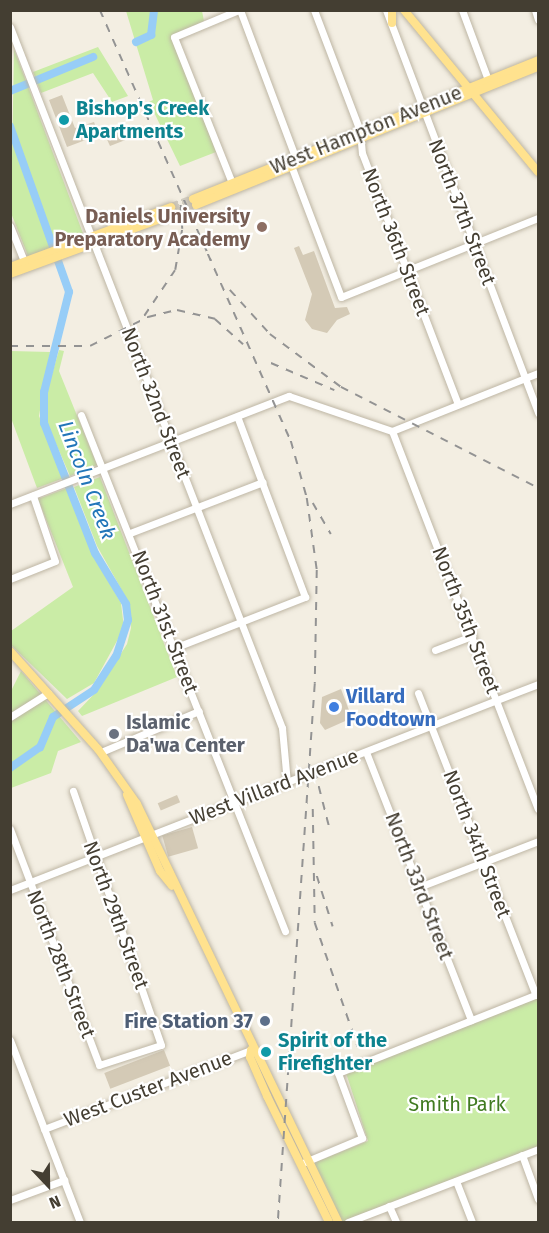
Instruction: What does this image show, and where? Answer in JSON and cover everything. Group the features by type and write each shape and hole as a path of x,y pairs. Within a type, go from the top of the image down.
{"main road":[{"path":"392,10 392,22"},
{"path":"404,10 469,93 538,172"},
{"name":"West Hampton Avenue","path":"469,93 488,80 538,60"},
{"name":"West Hampton Avenue","path":"195,202 538,67"},
{"path":"10,274 173,211"},
{"path":"10,267 26,266"},
{"path":"10,651 80,727 101,752 126,789 251,1050 250,1057 338,1222"},
{"path":"304,1162 329,1222"}],"street":[{"path":"233,187 174,37 240,10 341,297 538,218"},
{"name":"North 36th Street","path":"314,10 349,101 407,271 458,404"},
{"name":"North 37th Street","path":"386,10 426,110 473,245 538,413"},
{"path":"462,10 488,80"},
{"path":"535,10 538,20"},
{"name":"North 32nd Street","path":"10,27 286,741 287,783"},
{"path":"10,226 26,266"},
{"path":"10,504 237,416 298,396 392,431 538,373"},
{"name":"North 31st Street","path":"81,416 130,533 285,931"},
{"path":"174,648 305,597 237,416"},
{"name":"North 35th Street","path":"392,431 538,809"},
{"path":"130,533 262,482"},
{"path":"10,579 51,563 54,552 33,496"},
{"path":"435,650 472,636"},
{"name":"West Villard Avenue","path":"10,890 538,684"},
{"name":"North 34th Street","path":"418,693 537,994"},
{"path":"10,717 49,694"},
{"path":"101,752 199,711"},
{"name":"North 33rd Street","path":"366,752 471,1020"},
{"name":"North 29th Street","path":"73,791 162,1039 161,1045 99,1065"},
{"name":"North 28th Street","path":"10,829 99,1065"},
{"path":"419,887 538,841"},
{"path":"304,1162 362,1138 338,1073 537,994"},
{"path":"11,1043 80,1222"},
{"name":"West Custer Avenue","path":"44,1129 251,1050"},
{"path":"348,1222 538,1149"},
{"path":"522,1155 538,1199"},
{"path":"10,1200 64,1180"},
{"path":"456,1181 472,1222"},
{"path":"389,1206 396,1222"}],"green space":[{"path":"126,11 202,11 204,21 172,37 216,152 180,166 149,102 153,100"},
{"path":"98,47 128,96 112,102 93,73 41,93 33,72"},
{"path":"14,49 84,236 28,256 11,213"},
{"path":"59,350 64,351 59,371 97,465 70,476 47,423 44,402"},
{"path":"11,351 50,352 39,416 64,478 37,488 11,418"},
{"path":"100,477 177,677 82,716 78,711 98,690 127,644 131,628 129,603 97,546 74,487"},
{"path":"67,488 94,557 121,603 124,628 94,683 67,699 10,644 11,631 73,587 38,499"},
{"path":"21,671 81,742 58,751 51,773 11,788 11,691"},
{"name":"Smith Park","path":"538,998 538,1146 342,1222 313,1163 368,1141 346,1073"}],"building":[{"name":"Bishop's Creek Apartments","path":"62,95 75,128 94,122 99,135 67,147 49,100"},
{"path":"119,129 128,139 110,146 105,135"},
{"path":"299,246 303,255 314,251 335,308 347,307 350,314 337,320 327,333 312,329 305,320 312,294 294,248"},
{"name":"Villard Foodtown","path":"341,689 352,718 325,730 320,723 322,697"},
{"path":"177,795 180,802 161,811 158,803"},
{"path":"192,827 198,848 168,857 162,836"},
{"path":"164,1050 170,1066 110,1089 104,1073"}],"waterway":[{"name":"Lincoln Creek","path":"136,42 151,35 154,10"},
{"name":"Lincoln Creek","path":"10,91 93,57"},
{"name":"Lincoln Creek","path":"10,126 69,292 44,392 44,423 95,553 126,604 128,620 116,656 94,690 53,717 40,747 10,768"}],"tunnel":[{"path":"171,207 193,199"},
{"path":"174,214 196,205"}],"railway":[{"path":"100,10 211,260"},
{"path":"144,316 175,270 182,229 180,202"},
{"path":"208,254 291,441 307,498 317,570 315,684 278,1222"},
{"path":"230,290 270,334 341,387 538,488"},
{"path":"10,346 90,346 148,317 177,310 215,319 243,344"},
{"path":"271,363 334,390"},
{"path":"313,503 331,534"},
{"path":"315,771 329,826"},
{"path":"313,809 315,923 358,1047"},
{"path":"317,876 333,927"}],"place":[{"name":"Bishop's Creek Apartments","path":"64,120"},
{"name":"Daniels University Preparatory Academy","path":"262,227"},
{"name":"Villard Foodtown","path":"334,707"},
{"name":"Islamic Da'wa Center","path":"114,734"},
{"name":"Fire Station 37","path":"265,1021"},
{"name":"Spirit of the Firefighter","path":"266,1052"}]}
